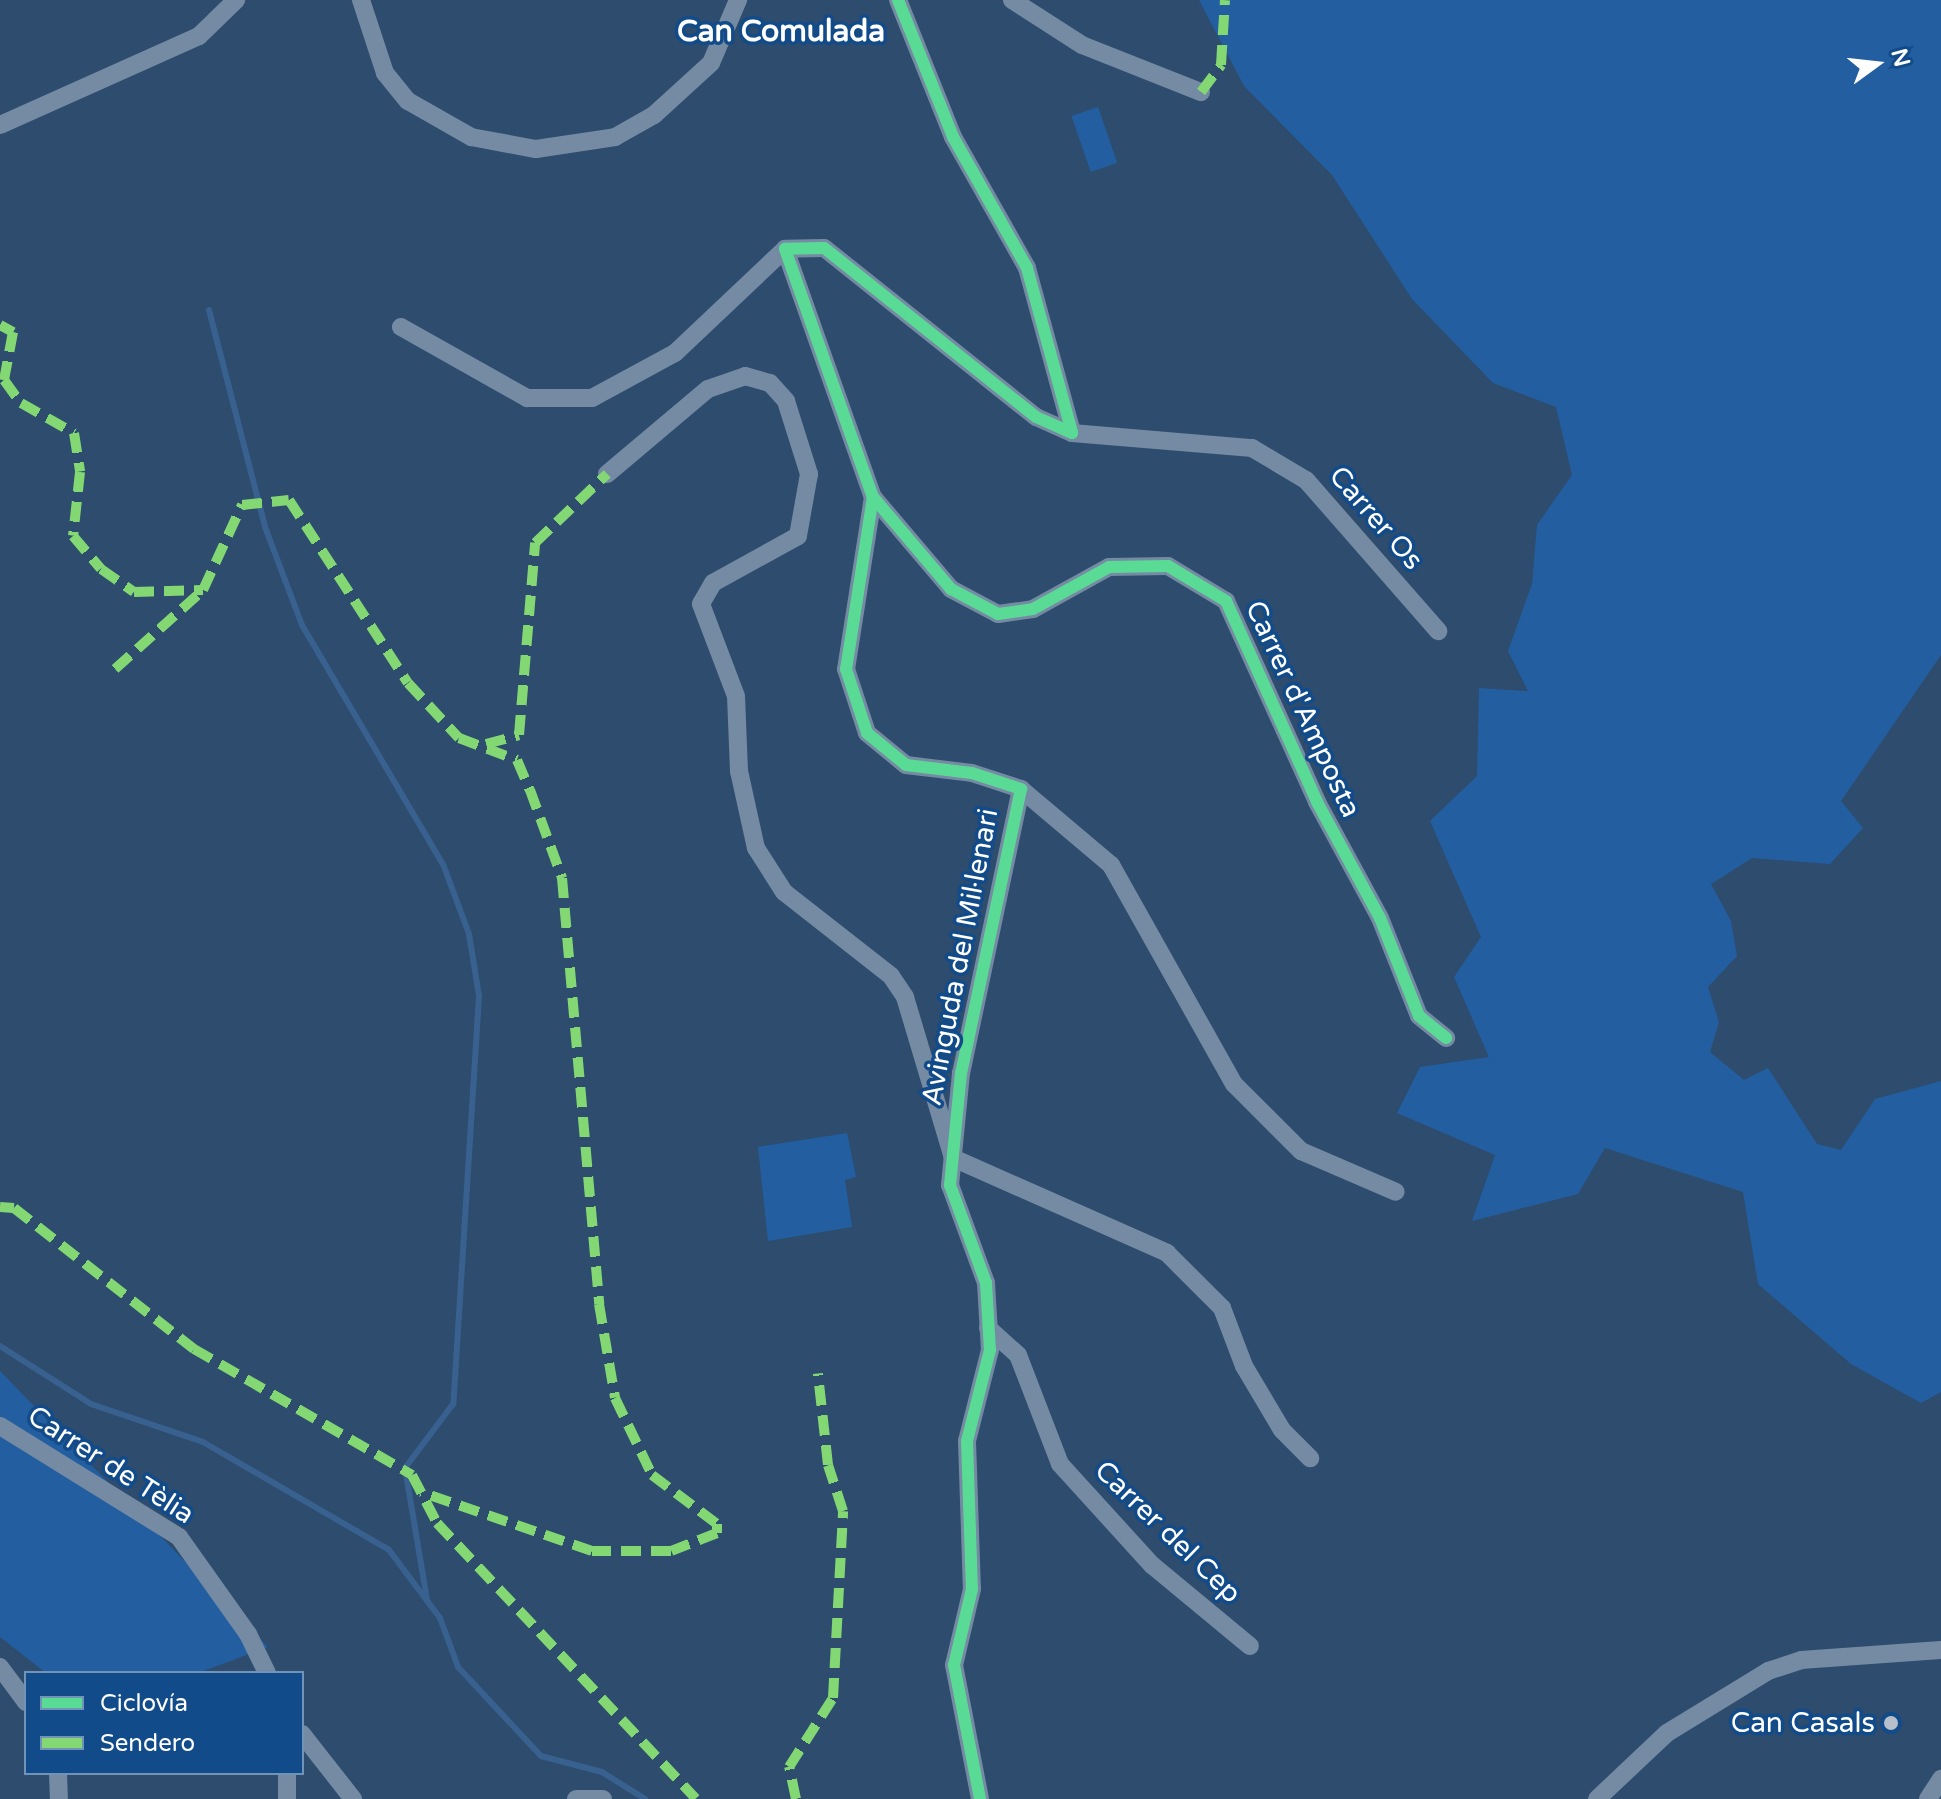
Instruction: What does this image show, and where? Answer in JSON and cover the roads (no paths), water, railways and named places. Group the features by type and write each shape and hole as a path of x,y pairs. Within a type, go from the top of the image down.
{"street":[{"path":"0,125 199,36 236,0"},
{"path":"361,0 385,73 408,101 471,137 536,149 615,137 654,115 711,63 738,0"},
{"path":"898,0 953,137 1027,268 1072,433"},
{"path":"1012,0 1082,45 1201,92"},
{"path":"401,327 527,398 592,398 675,353 785,249 824,248 1036,417 1072,433"},
{"name":"Avinguda del Mil·lenari","path":"785,249 873,497 846,669 867,733 906,765 972,773 1021,789 961,1073 950,1185 986,1283 988,1328 967,1441 972,1589 954,1665 980,1799"},
{"path":"607,474 708,389 745,376 770,383 786,401 809,474 798,536 713,583 701,604 704,626 730,670 756,848 784,892 891,976 905,997 953,1158 1167,1253 1222,1308 1244,1366 1282,1430 1310,1458"},
{"name":"Carrer Os","path":"1072,433 1252,448 1306,480 1438,631"},
{"name":"Carrer d'Amposta","path":"873,497 951,589 998,614 1033,609 1109,567 1168,566 1226,601 1317,802 1380,918 1419,1016 1446,1038"},
{"path":"1021,789 1111,865 1234,1084 1301,1151 1396,1192"},
{"name":"Carrer del Cep","path":"988,1328 1018,1355 1060,1464 1152,1565 1250,1646"},
{"name":"Carrer de Tèlia","path":"0,1426 179,1537 248,1634 266,1671"},
{"path":"1597,1799 1667,1733 1768,1671 1801,1660 1941,1650"},
{"path":"0,1667 24,1699"},
{"path":"304,1737 353,1799"},
{"path":"58,1775 59,1799"},
{"path":"287,1775 287,1799"},
{"path":"1928,1799 1941,1779"},
{"path":"576,1799 603,1799"}],"waterway":[{"path":"209,310 265,527 302,625 443,864 469,934 479,996 453,1404 405,1468 427,1600"},
{"path":"0,1346 91,1404 203,1442 389,1550 440,1618 458,1667 541,1756 602,1772 645,1799"}],"place":[{"name":"Can Casals","path":"1891,1723"}],"district":[{"name":"Can Comulada","path":"781,32"}]}
